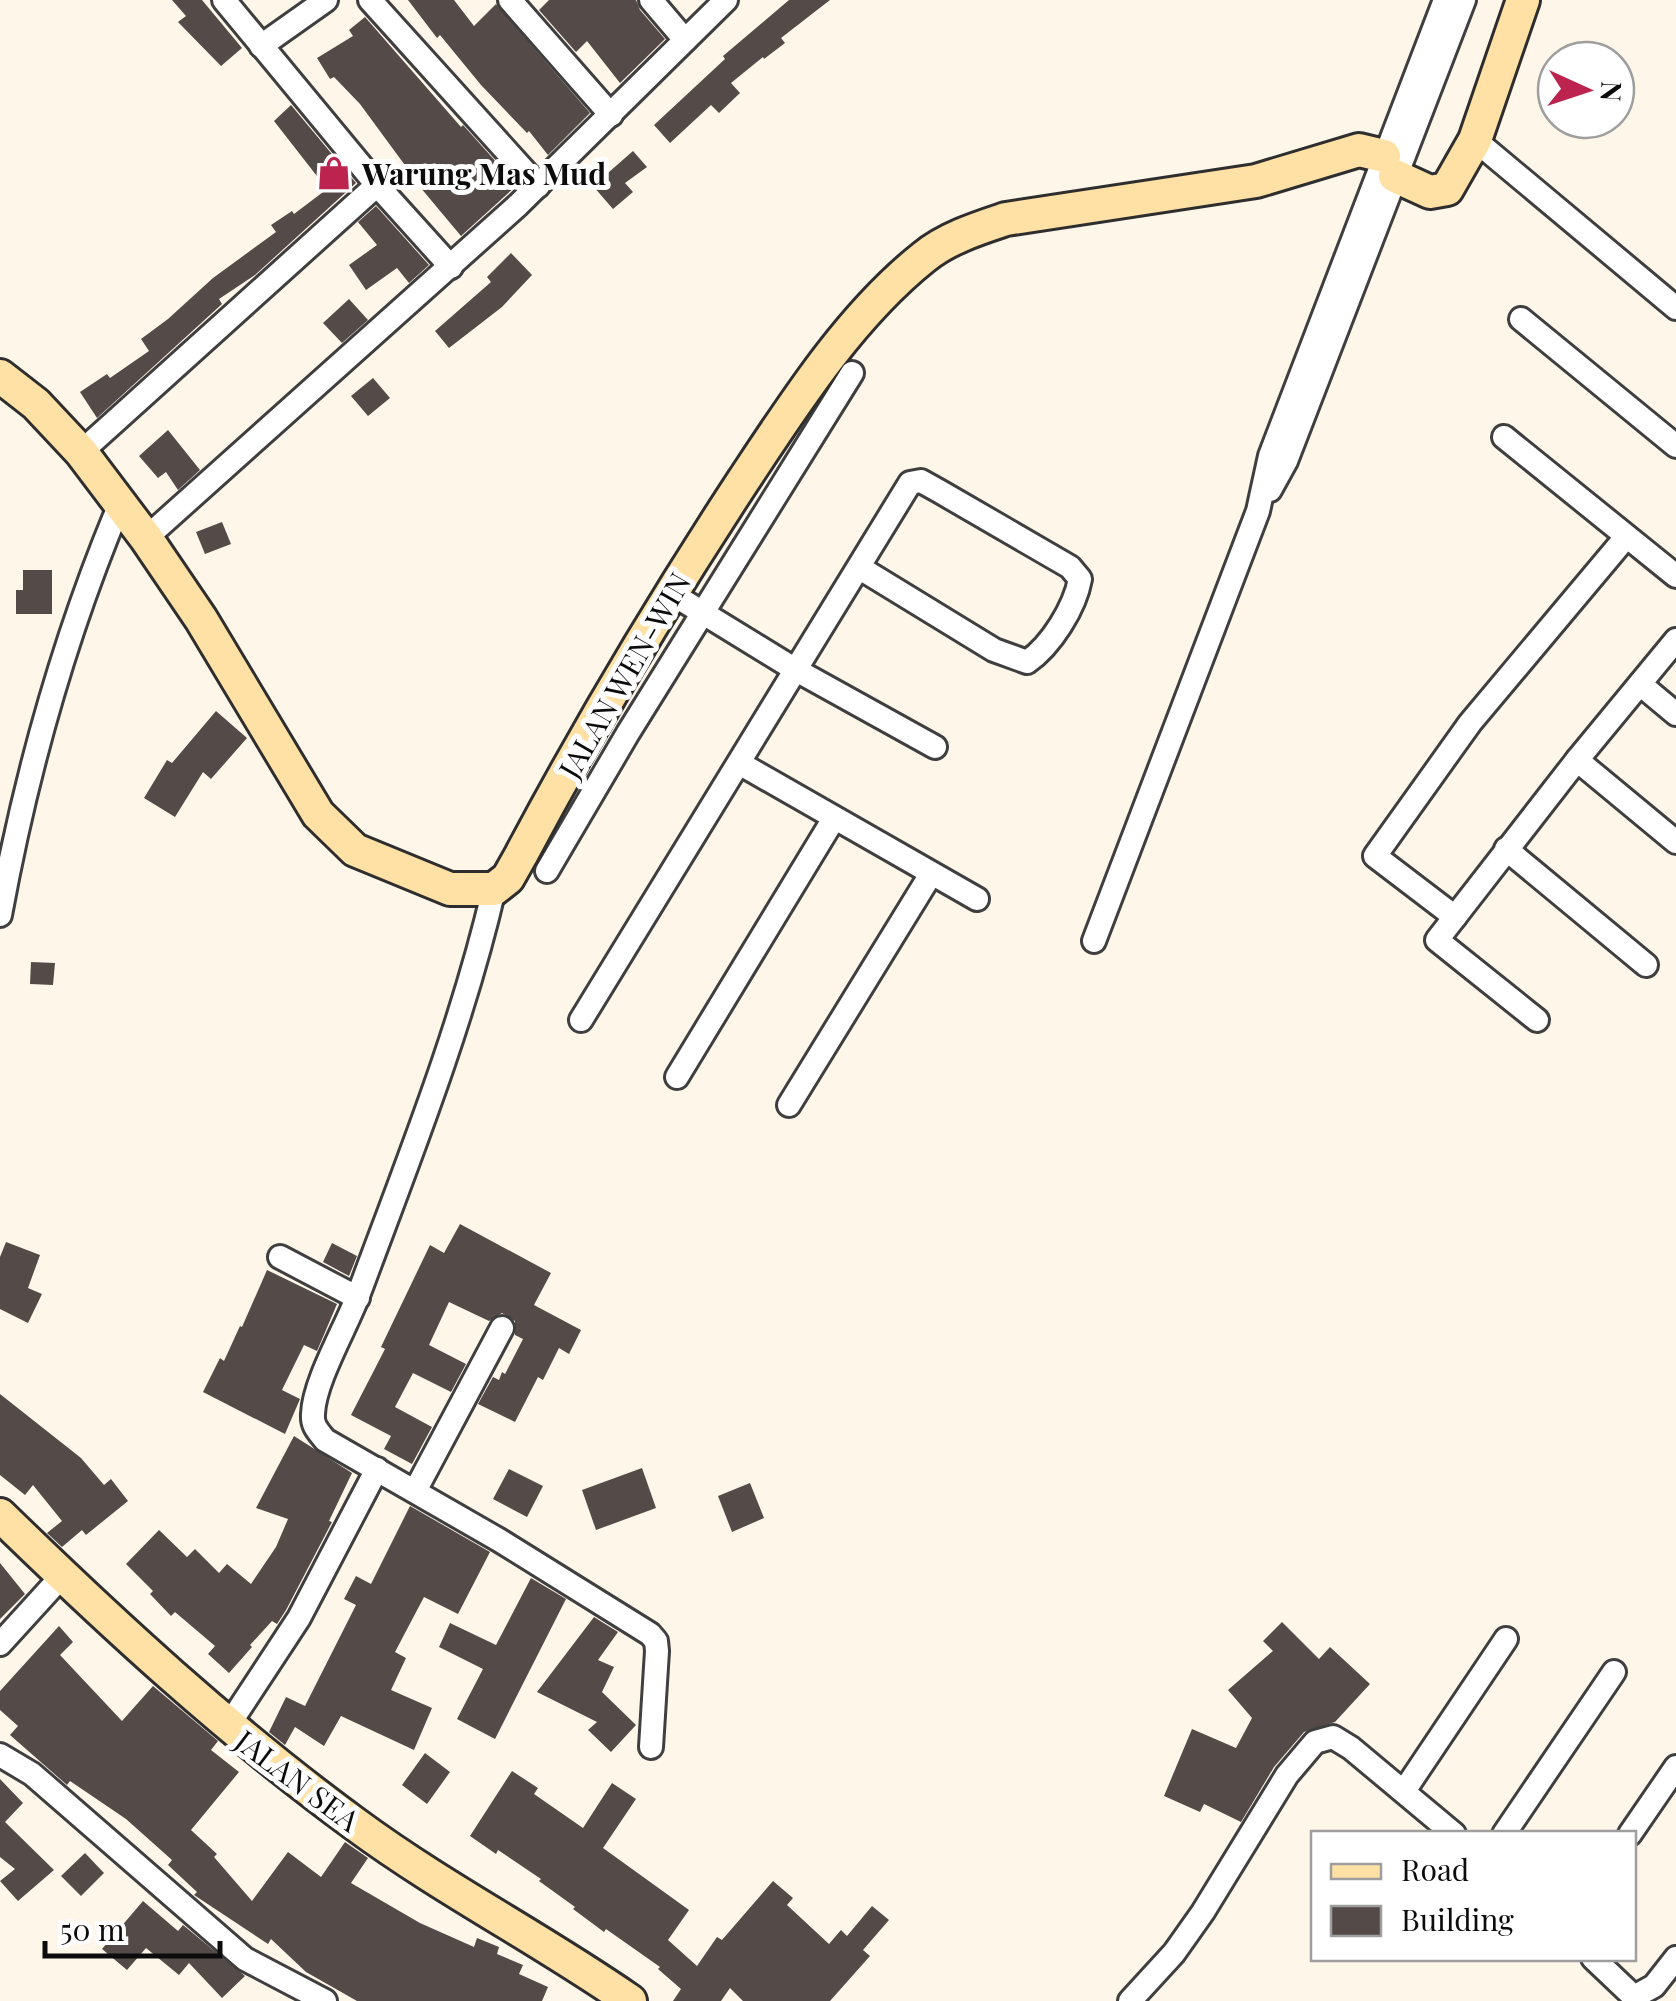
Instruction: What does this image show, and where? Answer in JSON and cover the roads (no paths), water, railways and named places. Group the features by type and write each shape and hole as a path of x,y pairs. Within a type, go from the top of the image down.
{"street":[{"path":"224,0 377,185 451,267"},
{"path":"262,46 326,0"},
{"path":"370,0 538,186"},
{"path":"510,0 611,115"},
{"path":"651,0 685,40"},
{"path":"146,538 451,267 726,0"},
{"path":"1094,941 1258,511 1286,461 1446,0"},
{"path":"1390,166 1464,0"},
{"name":"JALAN WEN-WIN","path":"494,889 508,878 669,592 811,377 926,255 974,229 1006,219 1218,188 1358,150 1430,192 1447,189 1475,140 1524,0"},
{"path":"1475,140 1676,308"},
{"path":"81,452 377,185"},
{"path":"1521,318 1676,446"},
{"path":"547,872 852,372"},
{"path":"0,376 36,404 81,452 146,538 201,619 318,814 355,850 407,874 450,889 494,889 477,961 358,1298 324,1376 312,1416 315,1429 326,1440 650,1634 657,1651 651,1748"},
{"path":"1504,437 1676,576"},
{"path":"582,1020 910,484 921,481 1070,567 1080,579 1078,593 1060,622 1028,662 994,650 860,568"},
{"path":"0,915 37,742 62,659 120,504"},
{"path":"1455,916 1375,856 1470,723 1626,536"},
{"path":"669,592 796,670 935,747"},
{"path":"1537,1020 1437,940 1576,760 1676,640"},
{"path":"1640,684 1676,714"},
{"path":"1576,760 1676,842"},
{"path":"739,764 976,899"},
{"path":"677,1077 833,820"},
{"path":"1506,849 1646,965"},
{"path":"789,1105 931,874"},
{"path":"280,1257 358,1298"},
{"path":"416,1491 502,1328"},
{"path":"228,1726 300,1618 376,1470"},
{"name":"JALAN SEA","path":"0,1516 148,1658 357,1826 630,2001"},
{"path":"0,1644 62,1576"},
{"path":"1404,1791 1506,1639"},
{"path":"1506,1831 1614,1672"},
{"path":"1130,2001 1184,1940 1287,1775 1315,1742 1333,1737 1451,1831"},
{"path":"0,1754 32,1774 245,1958 325,2001"},
{"path":"1632,1831 1676,1767"},
{"path":"1596,1961 1634,1996 1654,1986 1676,1958"}],"place":[{"name":"Warung Mas Mud","path":"334,173"}]}
